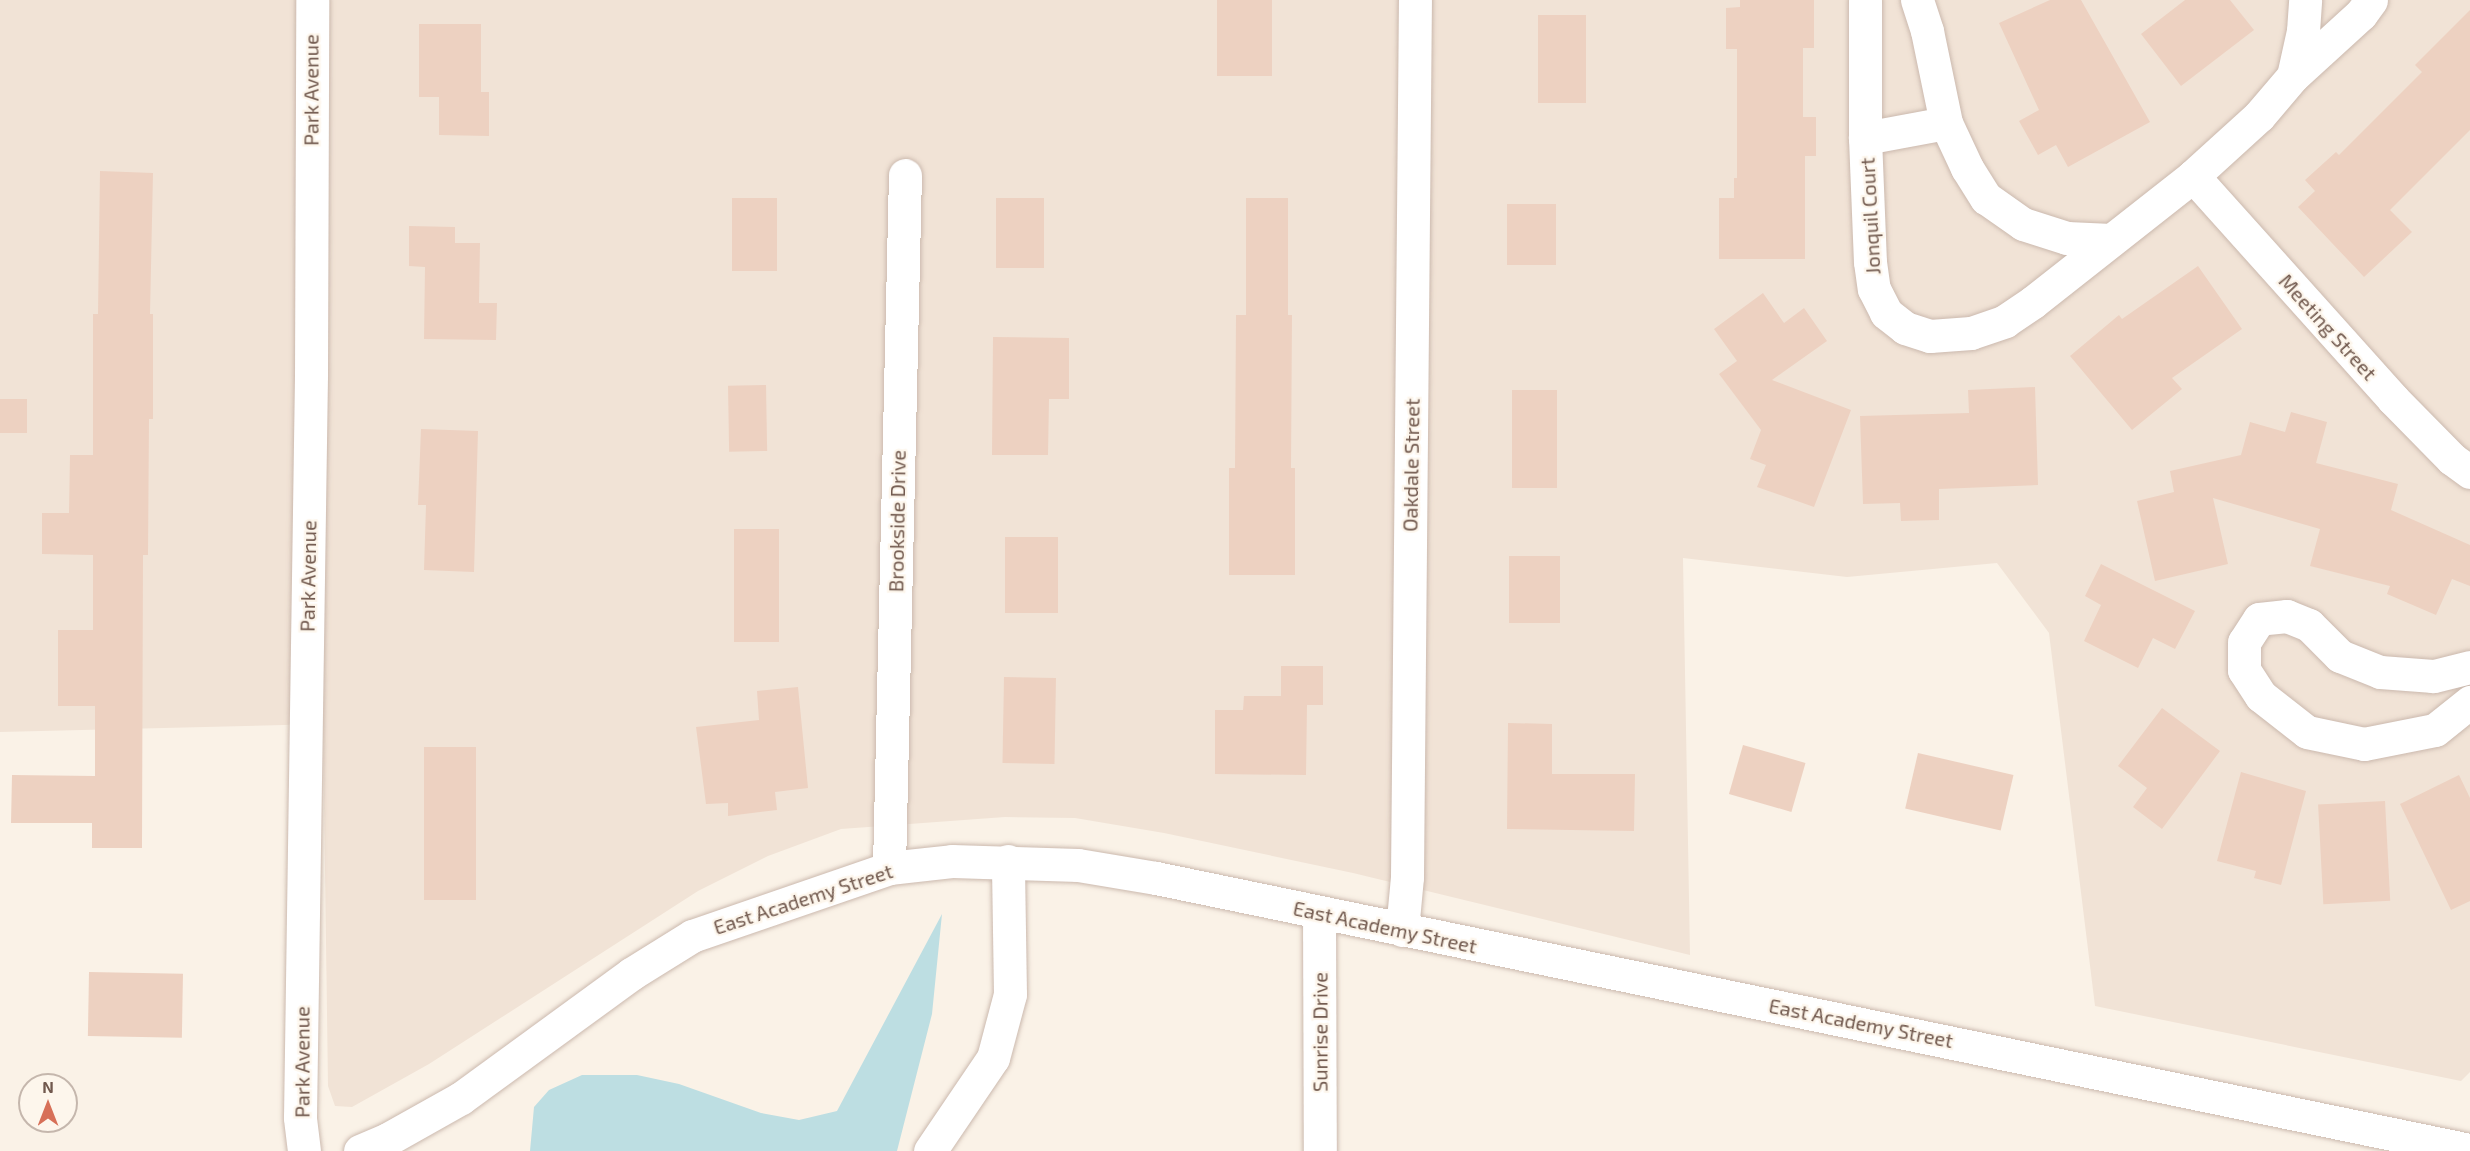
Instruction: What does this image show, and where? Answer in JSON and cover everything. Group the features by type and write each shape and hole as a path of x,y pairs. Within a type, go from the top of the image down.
{"street":[{"name":"Park Avenue","path":"304,1151 300,1117 311,375 312,0"},
{"name":"Oakdale Street","path":"1402,930 1407,877 1415,0"},
{"name":"Jonquil Court","path":"1865,0 1865,138 1870,262 1874,289 1886,313 1905,328 1930,336 1971,333 2005,321 2193,176 2259,116 2293,76 2361,14 2371,0"},
{"path":"1917,0 1927,31 1946,123 1967,168 1986,198 2023,224 2067,238 2111,240"},
{"path":"2293,76 2303,31 2306,0"},
{"path":"1865,138 1946,123"},
{"name":"Brookside Drive","path":"889,868 905,175"},
{"name":"Meeting Street","path":"2193,176 2393,399 2452,459 2470,472"},
{"path":"2470,667 2433,676 2380,672 2340,656 2309,625 2287,616 2259,619 2244,642 2244,670 2260,696 2307,732 2364,744 2434,730 2470,702"},
{"name":"East Academy Street","path":"360,1151 388,1139 460,1098 632,974 692,936 889,868 952,861 1078,865 1111,871 2470,1150"},
{"path":"930,1151 993,1058 1010,994 1008,861"},
{"name":"Sunrise Drive","path":"1319,914 1320,1151"}],"shaded area":[{"path":"0,0 2470,0 2470,1072 2461,1081 2095,1006 2049,633 1997,563 1847,577 1683,558 1690,955 1353,873 1164,833 1075,818 1005,817 841,829 768,856 698,891 429,1064 352,1107 335,1106 328,1086 323,724 0,732"}],"water":[{"path":"942,914 932,1014 897,1151 530,1151 534,1107 549,1090 582,1075 637,1075 679,1084 761,1113 799,1120 837,1111"}],"building":[{"path":"1217,0 1272,0 1272,76 1217,76"},
{"path":"1740,0 1814,0 1814,48 1803,48 1803,117 1816,117 1816,156 1805,156 1805,259 1719,259 1719,198 1734,198 1734,178 1737,178 1737,49 1726,49 1726,8 1740,7"},
{"path":"2050,0 2081,0 2150,122 2068,167 2056,145 2038,155 2019,121 2039,110 1999,23"},
{"path":"2185,0 2230,0 2254,30 2181,86 2141,34"},
{"path":"2470,10 2470,130 2390,210 2412,232 2364,277 2298,207 2315,191 2305,180 2336,152 2339,155 2422,72 2415,65"},
{"path":"1538,15 1586,15 1586,103 1538,103"},
{"path":"419,24 481,24 481,92 489,92 489,136 439,135 439,97 419,97"},
{"path":"100,171 153,173 150,314 153,314 153,419 149,419 148,555 143,555 142,848 92,848 92,823 11,823 12,775 95,776 95,706 58,706 58,630 93,630 93,555 42,554 42,513 69,513 70,455 93,455 93,314 98,314"},
{"path":"732,198 777,198 777,271 732,271"},
{"path":"996,198 1044,198 1044,268 996,268"},
{"path":"1246,198 1288,198 1288,315 1292,315 1291,468 1295,468 1295,575 1229,575 1229,468 1235,468 1236,315 1246,315"},
{"path":"1507,204 1556,204 1556,265 1507,265"},
{"path":"409,226 455,227 455,243 480,243 479,303 497,303 496,340 424,339 425,267 409,266"},
{"path":"2198,266 2242,329 2172,378 2182,389 2132,430 2070,356 2119,315 2122,319"},
{"path":"1763,293 1784,323 1804,308 1827,341 1772,380 1851,410 1814,507 1757,487 1766,465 1750,459 1761,430 1719,374 1737,361 1714,329"},
{"path":"993,337 1069,338 1069,399 1049,399 1048,455 992,455"},
{"path":"766,385 767,451 729,452 728,386"},
{"path":"2035,387 2038,485 1939,489 1939,520 1901,521 1900,503 1863,504 1860,416 1969,413 1968,390"},
{"path":"1512,390 1557,390 1557,488 1512,488"},
{"path":"0,399 27,399 27,433 0,433"},
{"path":"2291,412 2327,422 2316,463 2398,484 2391,510 2470,545 2470,586 2452,579 2436,615 2387,594 2390,586 2310,566 2320,529 2213,498 2228,564 2155,581 2137,501 2174,492 2170,471 2241,455 2250,422 2285,432"},
{"path":"421,429 478,431 474,572 424,570 426,505 418,505"},
{"path":"734,529 779,529 779,642 734,642"},
{"path":"1005,537 1058,537 1058,613 1005,613"},
{"path":"1509,556 1560,556 1560,623 1509,623"},
{"path":"2101,564 2195,611 2175,649 2153,638 2138,668 2084,641 2101,605 2085,596"},
{"path":"1281,666 1323,666 1323,705 1307,705 1306,775 1215,774 1215,710 1243,710 1244,696 1281,696"},
{"path":"1004,677 1056,678 1054,764 1002,763"},
{"path":"798,687 808,788 775,792 777,810 728,816 728,803 706,804 696,727 759,720 757,691"},
{"path":"2162,708 2220,751 2162,829 2133,807 2147,788 2118,766"},
{"path":"1508,723 1552,724 1552,774 1635,774 1634,831 1507,829"},
{"path":"1743,745 1805,763 1791,812 1729,794"},
{"path":"424,747 476,747 476,900 424,900"},
{"path":"1918,753 2013,775 2001,831 1905,809"},
{"path":"2241,772 2306,791 2281,885 2254,878 2256,871 2217,861"},
{"path":"2459,775 2470,798 2470,901 2451,910 2400,804"},
{"path":"2385,801 2390,901 2323,904 2318,805"},
{"path":"89,972 183,974 182,1038 88,1036"}]}
